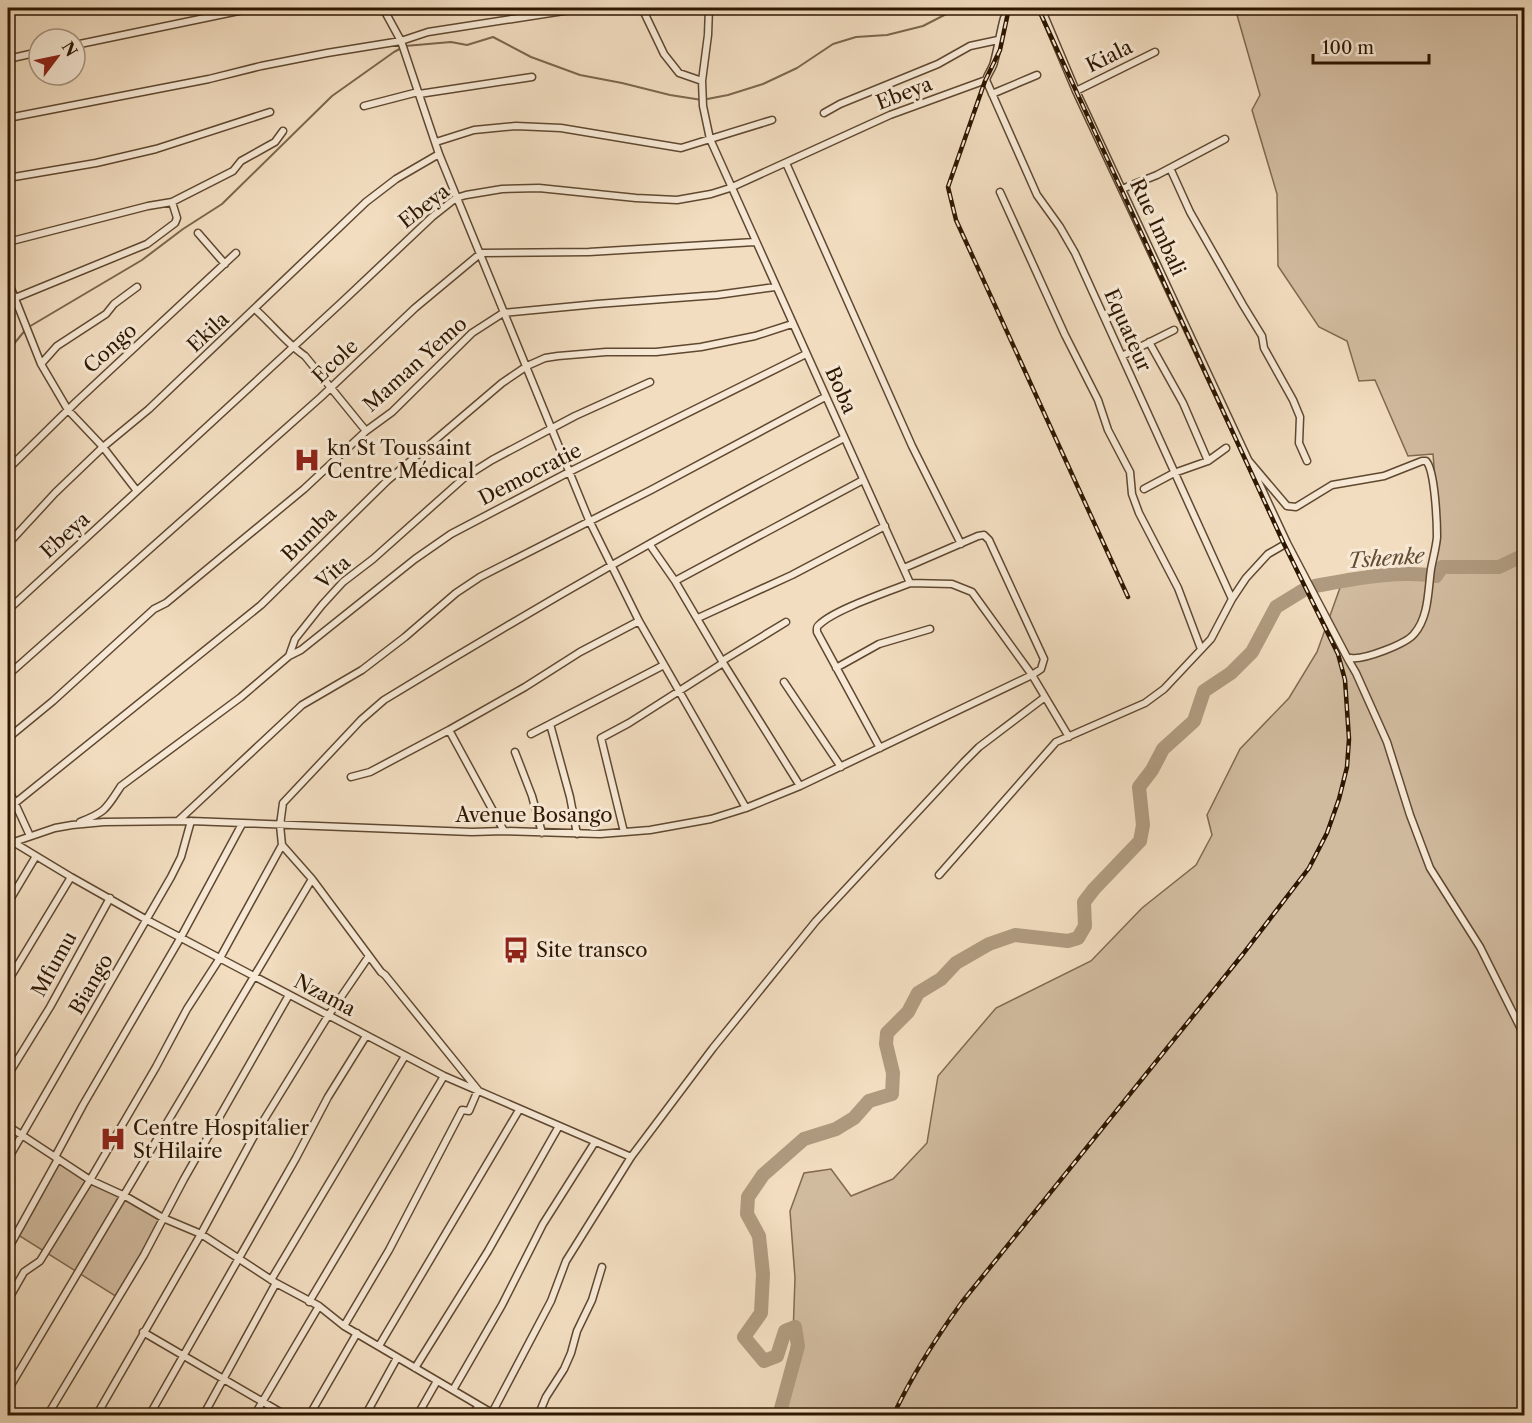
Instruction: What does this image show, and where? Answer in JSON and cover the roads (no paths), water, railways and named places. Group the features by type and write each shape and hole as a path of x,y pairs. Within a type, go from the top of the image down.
{"street":[{"path":"87,43 253,8"},
{"path":"383,8 405,50 456,198 590,520 639,621 747,808"},
{"path":"8,118 209,80 316,55 401,41 428,32 464,25 583,8"},
{"path":"642,8 661,48 679,73 702,81"},
{"name":"Boba","path":"709,8 702,81 703,106 710,139 730,188 910,583"},
{"name":"Rue Imbali","path":"1041,8 1076,91 1287,543 1356,673 1387,742 1410,815 1430,868 1484,954 1524,1035"},
{"path":"986,80 989,71 994,66 1004,18"},
{"path":"824,113 840,104 938,64 970,46 998,40"},
{"name":"Kiala","path":"1076,91 1155,52"},
{"path":"8,59 27,55"},
{"path":"992,94 1037,75"},
{"path":"364,106 418,93 532,77"},
{"name":"Equateur","path":"986,80 1037,195 1075,252 1232,599"},
{"name":"Ebeya","path":"8,610 432,217 456,198 491,190 539,188 605,196 677,200 711,194 730,188 890,115 986,80"},
{"path":"8,178 96,163 156,149 270,112"},
{"path":"436,142 474,130 516,126 561,128 681,148 772,120"},
{"path":"8,242 148,206 172,202 233,171 241,161 275,142 283,131"},
{"path":"1122,189 1170,168 1225,139"},
{"name":"Ekila","path":"8,544 55,493 103,447 149,409 374,196 396,179 439,154"},
{"path":"786,163 912,446 961,544"},
{"path":"1170,168 1190,212 1263,336 1264,348 1293,400 1300,417 1299,442 1307,461"},
{"path":"1000,192 1065,335 1098,400 1108,430 1130,472 1132,494 1139,513 1178,588 1201,649"},
{"path":"10,300 147,244 176,224 177,218 172,202"},
{"path":"198,233 225,264"},
{"path":"481,254 589,252 755,242"},
{"name":"Congo","path":"8,469 237,253"},
{"name":"Ecole","path":"8,675 415,308 481,254"},
{"path":"8,281 10,300 27,328 41,364 68,410 103,447 137,491"},
{"path":"41,364 57,346 106,314 114,304 137,287"},
{"name":"Maman Yemo","path":"8,738 53,701 154,609 166,603 304,489 366,430 392,412 472,333 503,313 586,304 717,295 776,287"},
{"path":"255,309 275,326 292,347 305,356 366,430"},
{"name":"Bumba","path":"14,804 261,605 387,481 485,397 527,366 545,358 558,356 656,352 701,347 755,336 792,324"},
{"path":"1122,356 1174,330"},
{"path":"1149,342 1183,403 1208,461"},
{"name":"Democratie","path":"289,656 301,650 415,559 452,534 569,472 806,354"},
{"name":"Vita","path":"72,825 99,815 121,786 241,697 289,656 295,639 344,582 477,469 600,403 650,382"},
{"path":"178,821 302,705 362,670 456,593 480,577 651,490 825,397"},
{"path":"8,1300 28,1267 40,1261 156,1067 187,1009 220,958 282,845 280,825 283,803 315,767 372,709 460,654 735,496 844,438"},
{"path":"1144,489 1174,473 1208,461 1226,448"},
{"path":"1248,460 1291,508 1332,486 1384,477 1406,466 1426,461 1431,468 1437,537 1425,610 1413,636 1366,657 1351,658 1349,661"},
{"path":"675,581 863,480"},
{"path":"698,618 792,574 885,526"},
{"path":"904,568 978,536 984,536 989,540 1044,659 1041,669 1032,675"},
{"path":"939,875 1056,742 1145,703 1164,689 1210,639 1232,599 1257,565 1268,554 1287,543"},
{"path":"650,545 675,581 800,786"},
{"path":"880,747 817,632 820,624 844,610 910,583 952,584 972,592 1032,675 1069,737"},
{"path":"351,777 370,772 449,730 525,687 580,652 639,621"},
{"path":"624,832 601,738 679,692 786,622"},
{"path":"836,668 879,644 930,629"},
{"path":"531,734 664,664"},
{"name":"Avenue Bosango","path":"10,843 72,825 178,821 472,832 577,834 650,830 711,819 747,808 841,767 1032,675"},
{"path":"784,682 841,767"},
{"path":"8,1126 90,1180 125,1196 163,1218 201,1234 237,1259 319,1306 344,1326 494,1414 551,1301 566,1261 631,1157 713,1048 816,921 980,747 1045,697"},
{"path":"550,724 570,797 577,834"},
{"path":"449,730 504,831"},
{"path":"515,752 532,796 542,833"},
{"path":"8,788 30,836"},
{"name":"Biango","path":"8,1159 147,920 181,857 191,821"},
{"path":"8,1249 83,1105 181,937 242,824"},
{"name":"Nzama","path":"10,843 147,920 444,1076 631,1157"},
{"path":"282,845 312,879 381,972 409,1002 478,1090 469,1111 462,1110 389,1250 344,1326"},
{"path":"8,903 36,856"},
{"path":"8,981 71,877"},
{"path":"8,1390 42,1329 125,1196 312,879"},
{"name":"Mfumu","path":"8,1075 50,1007 110,898"},
{"path":"96,1416 201,1234 254,1136 328,1016 369,956"},
{"path":"47,1416 136,1270 163,1218 290,995"},
{"path":"149,1416 296,1158 328,1097 366,1036"},
{"path":"203,1416 224,1380 274,1281 405,1056"},
{"path":"309,1302 444,1076"},
{"path":"379,1346 519,1110"},
{"path":"415,1368 488,1251 559,1126"},
{"path":"453,1390 502,1305 543,1224 596,1142"},
{"path":"538,1416 546,1397 568,1361 577,1331 592,1300 602,1267"},
{"path":"254,1416 319,1306"},
{"path":"143,1332 287,1416"},
{"path":"309,1416 357,1333"},
{"path":"365,1416 397,1358"},
{"path":"417,1416 437,1381"},
{"path":"472,1416 478,1406"}],"waterway":[{"path":"8,351 27,328 142,260 183,229 222,204 332,96 405,46 451,42 467,45 493,37 531,57 580,75 702,100 763,84 797,68 833,44 856,37 887,35 923,26 958,8"},
{"name":"Tshenke","path":"1315,586 1391,575 1436,576 1442,567 1499,567 1524,555"},
{"name":"Tshenke","path":"779,1416 798,1346 795,1327 785,1331 777,1356 764,1361 744,1337 761,1313 763,1274 759,1236 747,1214 748,1197 763,1175 804,1139 836,1129 854,1118 869,1101 892,1094 893,1073 886,1044 887,1033 908,1012 918,993 941,979 956,963 989,944 1015,935 1068,941 1078,938 1085,926 1084,902 1140,841 1143,825 1139,787 1152,770 1163,749 1194,721 1204,691 1231,673 1252,652 1276,607 1302,591"}],"railway":[{"path":"1009,8 1000,50 985,81 948,187 956,220 1128,597"},
{"path":"893,1416 925,1357 962,1302 1243,954 1309,868 1327,833 1347,767 1349,739 1345,680 1338,654 1284,544 1038,8"}],"place":[{"name":"kn St Toussaint Centre Médical","path":"307,460"},
{"name":"Site transco","path":"516,950"},
{"name":"Centre Hospitalier St Hilaire","path":"113,1139"}]}
